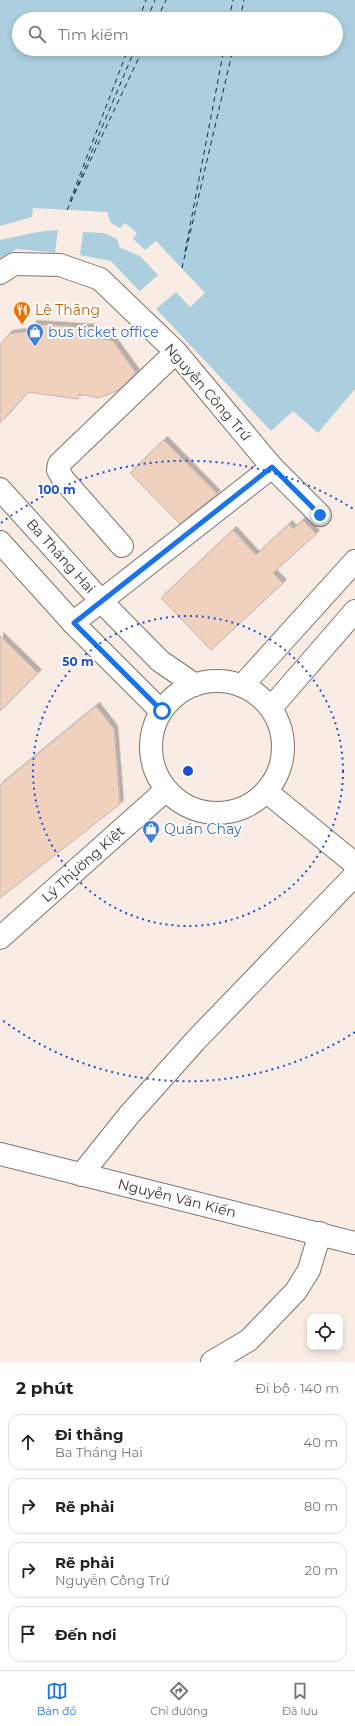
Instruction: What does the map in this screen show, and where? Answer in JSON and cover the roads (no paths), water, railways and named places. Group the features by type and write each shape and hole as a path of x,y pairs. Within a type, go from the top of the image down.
{"main road":[{"name":"Nguyễn Công Trứ","path":"0,273 14,264 60,265 100,279 176,352 272,467 320,515"},
{"path":"122,546 63,479 58,470 59,464 176,352"},
{"path":"74,623 272,467"},
{"name":"Ba Tháng Hai","path":"0,489 102,602 160,661 195,685"},
{"path":"0,542 74,623 162,711"},
{"path":"242,686 355,561"},
{"path":"271,708 355,610"},
{"path":"210,681 226,682 242,686 258,695 271,708 281,728 284,750 279,772 267,792 249,806 227,813 205,813 183,805 166,790 155,772 150,751 153,730 162,711 176,696 195,685 210,681"},
{"name":"Lý Thường Kiệt","path":"0,938 166,790"},
{"path":"267,792 355,864"},
{"path":"80,1175 129,1115 196,1040 355,874"},
{"name":"Nguyễn Văn Kiến","path":"0,1154 355,1243"},
{"path":"212,1362 249,1340 296,1291 309,1270 320,1233"}],"water":[{"path":"0,0 355,0 355,389 318,433 293,411 271,431 111,261 80,255 17,249 0,258"}],"place":[{"name":"Lê Thāng","path":"22,325"},
{"name":"bus ticket office","path":"35,347"},
{"name":"Quán Chay","path":"151,844"}]}
